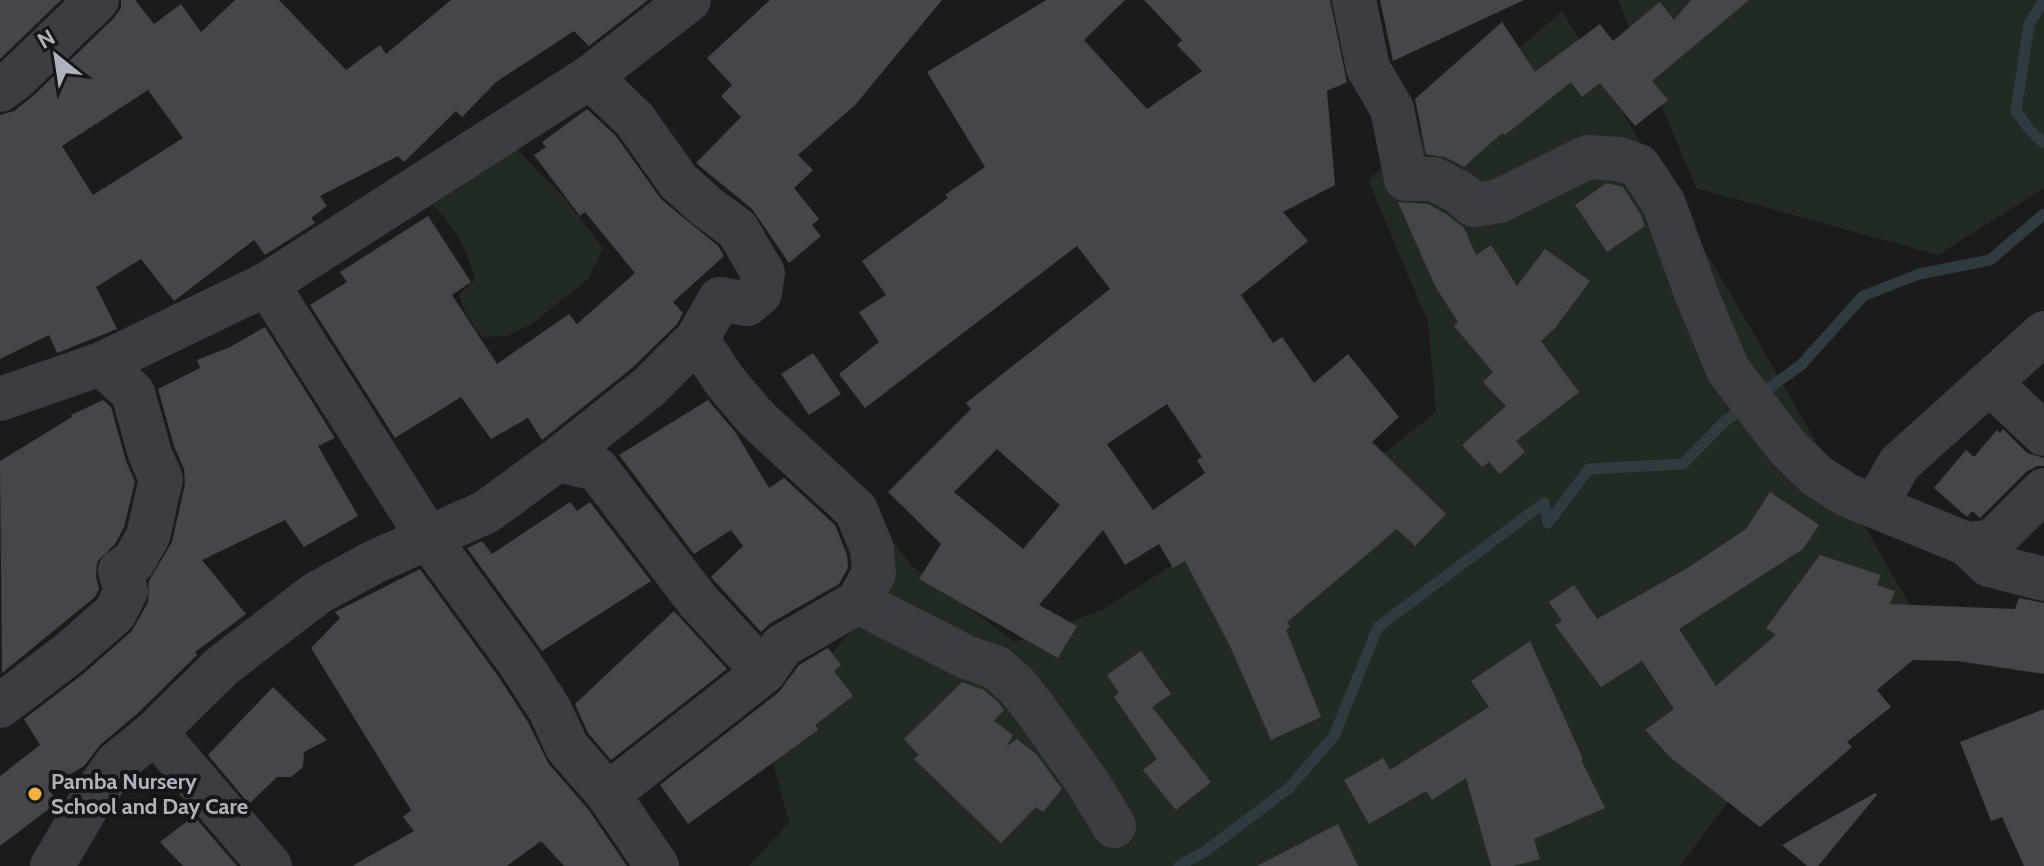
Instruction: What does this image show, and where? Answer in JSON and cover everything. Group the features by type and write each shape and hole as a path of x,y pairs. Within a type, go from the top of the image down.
{"street":[{"path":"0,90 97,0"},
{"path":"0,399 101,364 267,284 590,77 689,0"},
{"path":"1354,0 1368,68 1392,109 1406,179 1434,179 1460,193 1474,205 1499,201 1588,157 1619,159 1639,166 1664,204 1728,370 1788,448 1817,476 1847,495 1967,544 1989,565 2044,579"},
{"path":"52,866 116,764 155,732 221,667 317,593 374,562 486,512 625,408 697,339 720,299 747,304 760,293 763,273 737,229 678,181 635,120 590,77"},
{"path":"267,284 429,539 519,662 550,710 567,747 608,794 657,866"},
{"path":"1876,505 1899,464 2044,333"},
{"path":"608,794 764,672 782,646 858,602 874,573 872,549 856,510 756,418 724,380 697,339"},
{"path":"0,706 115,613 126,591 120,571 134,561 148,536 161,479 150,454 133,393 101,364"},
{"path":"1990,383 2044,434"},
{"path":"557,460 597,469 698,601 764,672"},
{"path":"1967,544 1989,542 1999,535 2044,490"},
{"path":"858,602 966,657 997,668 1036,710 1088,783 1114,826"},
{"path":"155,732 270,866"}],"shaded area":[{"path":"1618,0 2044,0 2044,188 1938,255 1696,188"},
{"path":"1562,11 1729,291 1918,619 1833,661 1680,866 749,866 789,822 765,736 892,580 860,500 912,566 1015,642 1102,610 1249,516 1362,471 1436,412 1428,322 1368,180"},
{"path":"509,141 565,199 603,248 588,279 533,323 507,336 483,337 467,316 459,294 475,280 467,255 451,226 427,198"}],"building":[{"path":"0,0 61,0 0,59"},
{"path":"121,0 135,0 154,24 181,4 201,32 235,0 279,0 346,70 380,45 386,54 451,0 648,0 589,46 574,31 496,82 462,117 456,111 404,162 398,156 320,196 327,206 311,218 315,223 265,255 254,240 174,301 141,259 96,287 117,329 57,353 49,335 0,359 0,115 14,111 32,97 121,8","holes":["148,90 183,138 93,195 62,146"]},
{"path":"770,0 942,0 856,104 798,155 813,170 794,188 819,219 812,225 821,236 789,263 752,209 696,163 741,117 721,96 732,85 707,58"},
{"path":"1046,0 1125,0 1084,40 1147,109 1202,71 1177,45 1182,40 1144,0 1330,0 1347,82 1327,91 1335,185 1283,212 1308,241 1241,295 1273,343 1282,337 1314,383 1348,354 1399,417 1372,442 1446,514 1415,546 1397,529 1287,622 1290,627 1286,630 1321,717 1271,740 1230,646 1185,561 1173,568 1159,544 1125,565 1103,530 1039,605 1077,626 1058,658 919,579 941,544 888,492 971,409 966,403 1110,289 1077,246 865,408 839,374 879,342 859,312 886,295 862,261 985,167 927,72","holes":["1167,404 1202,457 1197,460 1205,473 1153,510 1107,444","997,449 1060,505 1023,549 954,492"]},
{"path":"1380,0 1524,0 1393,61"},
{"path":"1691,0 1749,0 1652,81 1668,100 1635,126 1600,83 1582,97 1571,82 1505,135 1502,133 1464,167 1445,157 1426,154 1415,99 1502,22 1535,72 1600,24 1613,41 1660,2 1674,20"},
{"path":"587,109 616,136 661,199 718,246 724,256 673,302 683,313 677,324 632,368 542,440 528,418 491,439 461,397 395,438 310,305 347,282 340,272 428,216 471,282 452,295 497,364 569,314 577,324 635,273 585,212 580,216 534,155 546,147 542,142"},
{"path":"1607,183 1623,187 1645,226 1607,252 1575,205"},
{"path":"1398,202 1428,204 1446,214 1464,228 1476,255 1491,245 1517,286 1545,249 1590,281 1555,328 1541,341 1579,392 1516,441 1525,452 1500,474 1489,462 1482,467 1462,445 1506,406 1483,382 1493,372 1454,326 1458,322 1435,286"},
{"path":"265,327 335,438 318,446 358,516 304,547 285,520 202,560 246,614 195,652 197,655 100,745 84,766 48,788 58,802 0,846 0,776 40,745 24,719 132,631 148,602 149,581 172,542 185,484 184,469 174,446 158,389 200,368 197,360 230,347"},
{"path":"813,353 841,394 809,415 781,374"},
{"path":"103,400 111,407 135,482 124,527 115,544 97,562 99,589 95,597 2,673 0,461 71,415"},
{"path":"708,400 736,433 769,488 784,478 835,525 847,555 848,568 839,584 769,624 761,632 711,577 743,546 731,530 694,554 619,455"},
{"path":"2003,429 2027,453 2044,458 2044,466 2026,472 1980,518 1972,511 1967,517 1934,488 1966,450 1974,457 1997,430 2000,433"},
{"path":"1770,492 1819,525 1803,549 1679,629 1716,686 1776,635 1766,628 1820,555 1881,575 1877,585 1895,591 1890,604 2015,609 2019,598 2044,603 2044,674 1957,661 1913,660 1877,690 1891,707 1847,742 1852,747 1760,827 1671,758 1645,730 1674,709 1642,661 1601,687 1555,625 1562,621 1549,602 1574,585 1597,619 1686,569 1746,529"},
{"path":"570,502 577,511 590,502 651,581 542,651 467,548 482,541 492,554"},
{"path":"420,569 498,676 528,722 548,763 588,809 627,866 564,866 541,841 507,866 352,866 414,831 403,817 411,810 311,648 340,618 335,612"},
{"path":"674,611 727,669 611,760 588,733 575,704"},
{"path":"1530,641 1605,808 1534,839 1540,859 1513,866 1491,866 1466,778 1432,800 1426,791 1369,824 1344,780 1383,758 1390,770 1489,707 1471,681"},
{"path":"828,648 841,665 834,671 853,696 815,725 818,730 688,824 660,785 779,692 799,665"},
{"path":"1141,651 1171,694 1152,707 1211,782 1176,810 1143,770 1157,759 1114,697 1119,693 1107,675"},
{"path":"962,682 984,690 998,702 1004,710 994,721 1013,735 1007,746 1017,739 1036,754 1062,789 1043,812 1036,807 1001,843 914,759 919,755 904,739"},
{"path":"273,687 327,740 304,752 303,767 291,777 277,777 249,804 208,755"},
{"path":"2044,709 2044,866 2024,866 2002,817 1991,821 1960,742"},
{"path":"1875,793 1877,795 1818,866 1807,866 1782,845"},
{"path":"194,816 237,866 183,866 160,842"},
{"path":"1338,824 1358,866 1257,866"}],"waterway":[{"path":"2044,0 2029,24 2016,111 2044,143"},
{"path":"1759,395 1801,365 1863,296 1919,274 1990,260 2044,214"},
{"path":"1179,866 1207,850 1289,788 1334,736 1378,627 1544,503 1548,523 1589,469 1683,464 1724,422 1746,406"}],"place":[{"name":"Pamba Nursery School and Day Care","path":"35,794"}]}
